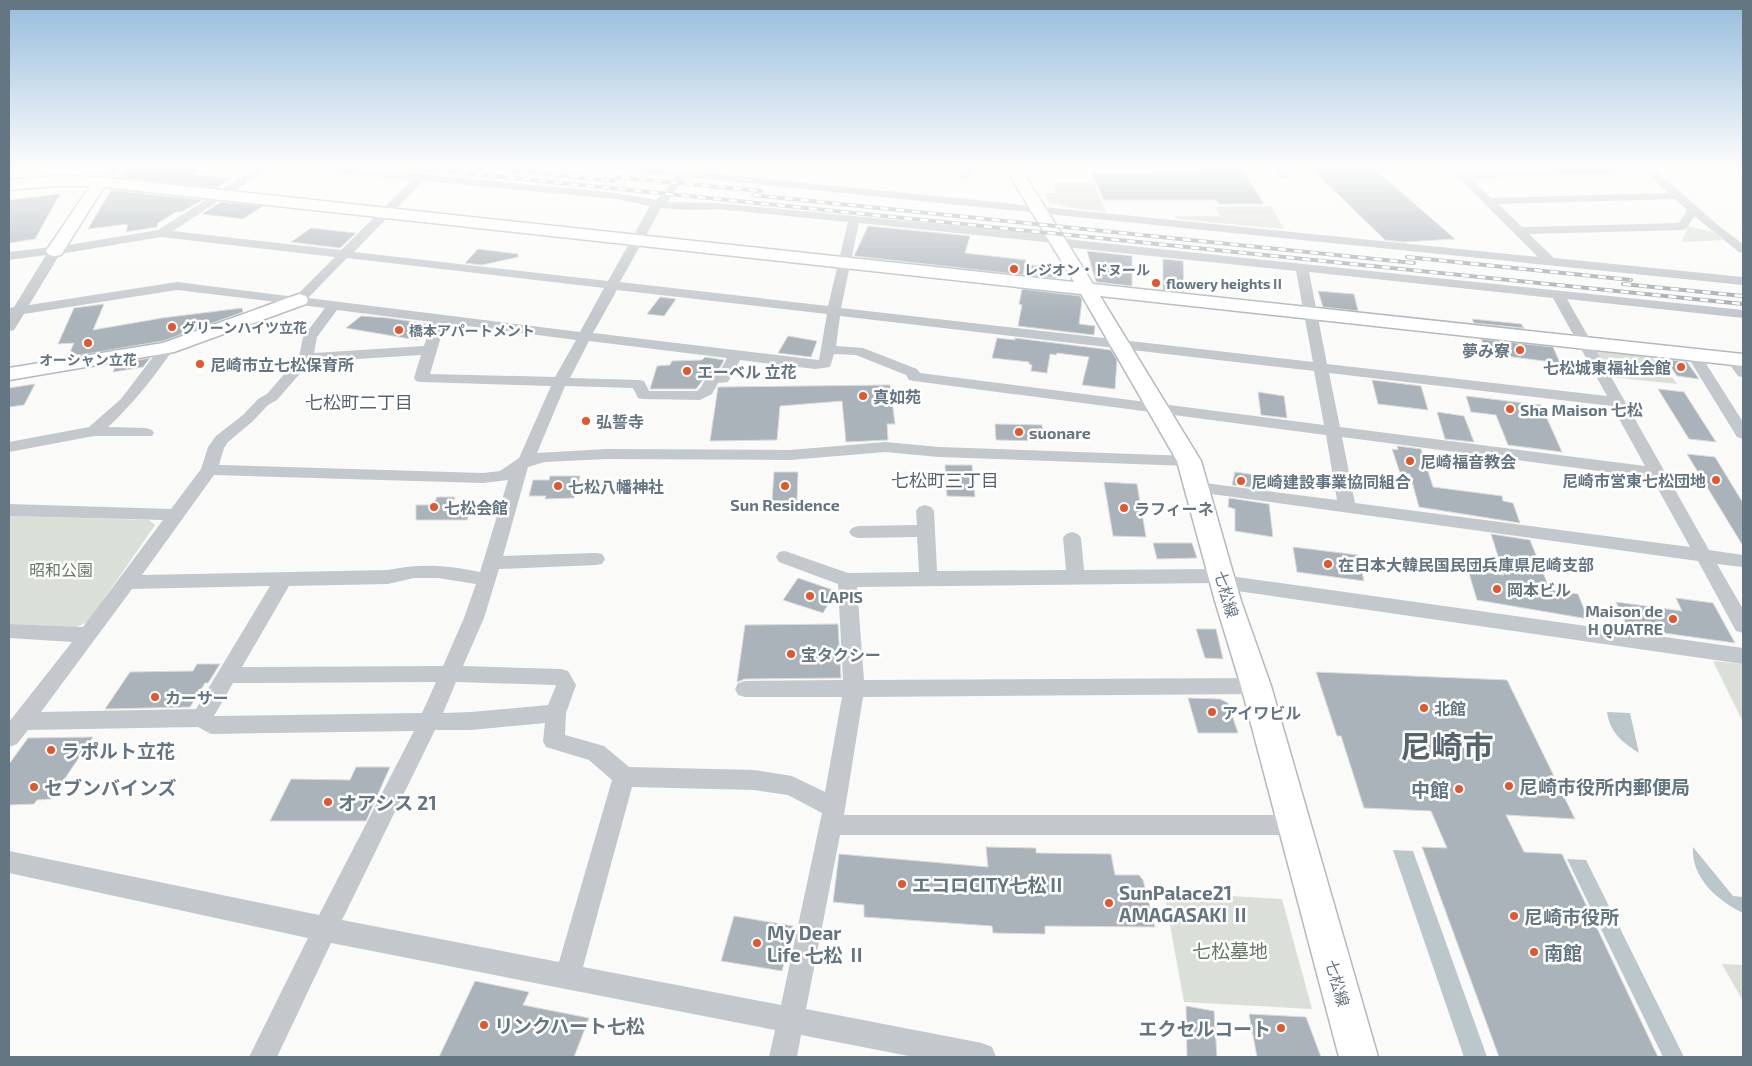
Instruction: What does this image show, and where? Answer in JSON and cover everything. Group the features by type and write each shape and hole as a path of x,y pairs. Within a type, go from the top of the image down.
{"street":[{"path":"9,327 14,312 78,216"},
{"path":"161,233 189,216"},
{"path":"9,374 167,348 299,300 381,216"},
{"path":"419,216 1693,354 1739,364"},
{"path":"263,1057 325,929 430,722 474,618 523,463 560,382 650,216"},
{"path":"813,216 1057,240 1074,244 1743,314"},
{"name":"七松線","path":"1042,216 1121,345 1155,396 1193,474 1222,579 1256,686 1293,825 1359,1057"},
{"path":"1095,216 1743,281"},
{"path":"1503,216 1552,262"},
{"path":"1519,231 1683,226 1688,216"},
{"path":"1699,216 1743,249"},
{"path":"14,312 177,286 815,365 824,364 828,350 834,311 854,220"},
{"path":"9,256 55,251 161,233 1617,402"},
{"path":"987,247 990,233"},
{"path":"1302,268 1347,507"},
{"path":"1557,294 1743,626"},
{"path":"9,738 88,635 209,470 216,447 222,439 248,418 263,402 272,397 306,358 310,337 334,305"},
{"path":"440,318 421,378 639,384 643,395 700,396 714,379 723,379 736,355"},
{"path":"94,431 126,402 167,348"},
{"path":"306,358 430,350"},
{"path":"828,350 858,351 912,372 914,377 1155,396 1333,431 1657,473"},
{"path":"1693,354 1743,434"},
{"path":"9,447 94,431 146,432"},
{"path":"209,470 483,478 504,476 523,463 545,457 606,454 790,455 886,447 1193,474 1347,507 1743,561"},
{"path":"9,510 176,515"},
{"path":"925,511 928,579"},
{"path":"858,532 926,531"},
{"path":"1072,538 1076,576"},
{"path":"785,557 847,580 1076,576 1222,579 1743,656"},
{"path":"126,582 388,577 407,572 436,570 489,572 596,559"},
{"path":"202,718 283,580"},
{"path":"783,1057 832,816 854,688 847,580"},
{"path":"9,631 88,635"},
{"path":"228,675 450,674 561,677 566,685 556,713 554,741 596,753 624,777 754,780 792,786 832,816 1293,825"},
{"path":"744,689 1256,686"},
{"path":"22,721 202,718 211,726 471,721 556,713"},
{"path":"568,976 624,777"},
{"path":"9,862 325,929 982,1057"}],"green space":[{"path":"1174,216 1277,216 1284,229 1177,219"},
{"path":"1688,226 1713,232 1723,240 1682,242"},
{"path":"1593,348 1650,354 1654,360 1661,361 1677,384 1610,377"},
{"name":"昭和公園","path":"9,516 149,520 155,525 88,622 76,627 9,624"},
{"path":"1713,661 1743,664 1743,722"},
{"name":"七松墓地","path":"1164,892 1282,899 1312,1009 1184,1002"},
{"path":"1722,964 1743,965 1743,1001"}],"shaded area":[{"path":"1607,712 1630,713 1639,753 1627,745 1614,731"},
{"path":"1693,847 1733,896 1743,897 1743,913 1724,902 1701,878 1696,869"},
{"path":"1393,850 1413,851 1487,1057 1464,1057"},
{"path":"1567,859 1586,860 1684,1057 1663,1057"}],"building":[{"path":"9,216 48,216 35,239 9,243"},
{"path":"96,216 170,216 158,223 157,227 126,232 128,224 88,229"},
{"path":"216,216 248,216 243,219"},
{"path":"1360,216 1428,216 1455,239 1403,242 1385,240"},
{"path":"868,226 970,236 965,253 1026,260 1023,275 854,256"},
{"path":"311,228 356,233 340,248 291,242"},
{"path":"478,249 518,254 518,257 482,265 465,263"},
{"path":"1087,251 1132,256 1132,286 1096,282"},
{"path":"1163,259 1183,261 1184,292 1163,290"},
{"path":"1028,265 1054,266 1056,278 1026,275"},
{"path":"1022,289 1080,296 1082,300 1079,324 1095,326 1094,335 1018,326 1022,305 1019,304"},
{"path":"1318,291 1354,294 1358,311 1323,307"},
{"path":"660,297 676,299 664,316 647,314"},
{"path":"104,304 93,330 162,318 242,308 243,312 163,341 68,357 74,343 58,344 74,308"},
{"name":"橋本アパートメント","path":"361,316 429,324 427,331 417,340 346,328"},
{"path":"1472,319 1521,324 1524,328 1474,323"},
{"path":"788,336 817,341 811,357 778,353"},
{"path":"997,338 1015,340 1015,338 1111,350 1117,360 1115,389 1082,385 1089,357 1057,353 1056,355 1050,354 1047,373 1031,371 1032,365 1029,362 992,358"},
{"name":"夢み寮","path":"1481,339 1553,347 1560,363 1489,354"},
{"name":"エーベル 立花","path":"705,357 724,360 717,373 705,377 696,389 650,389 657,366 670,365 672,361 702,360"},
{"path":"150,358 143,367 113,372 116,364"},
{"name":"七松城東福祉会館","path":"1665,359 1687,362 1699,379 1677,376"},
{"path":"1372,380 1421,386 1428,410 1378,404"},
{"path":"35,384 24,405 9,407 9,388"},
{"path":"890,385 895,424 887,424 888,440 846,442 842,401 780,406 777,440 710,441 718,387"},
{"name":"尼崎市営東七松団地","path":"1658,389 1684,392 1716,442 1689,439"},
{"path":"1258,392 1284,396 1287,418 1261,415"},
{"path":"1466,396 1541,405 1562,452 1508,445 1496,415 1471,412"},
{"path":"1437,412 1464,416 1474,442 1445,439"},
{"name":"suonare","path":"995,424 1042,425 1044,441 996,440"},
{"path":"1397,446 1421,449 1433,487 1502,496 1503,501 1513,503 1520,523 1419,507 1410,474 1400,473 1392,449 1398,450"},
{"name":"尼崎市営東七松団地","path":"1687,454 1715,457 1743,503 1743,546"},
{"path":"945,465 972,465 975,497 947,496"},
{"name":"Sun Residence","path":"774,472 798,472 797,501 772,501"},
{"path":"1235,472 1264,476 1266,489 1232,485"},
{"name":"七松八幡神社","path":"550,476 580,476 574,498 545,499 546,496 529,496 533,480 549,480"},
{"name":"ラフィーネ","path":"1104,482 1137,484 1146,537 1113,536"},
{"path":"437,497 455,497 452,505 473,505 467,520 416,520 416,505 433,505"},
{"path":"1229,498 1269,504 1273,537 1235,531 1235,509 1228,507"},
{"path":"1491,534 1530,540 1550,590 1578,594 1588,619 1477,600 1468,570 1504,575"},
{"path":"1153,543 1192,543 1197,558 1157,559"},
{"name":"在日本大韓民国民団兵庫県尼崎支部","path":"1293,547 1358,555 1364,581 1297,572"},
{"name":"LAPIS","path":"798,578 836,591 823,613 783,600"},
{"name":"Maison de H QUATRE","path":"1676,598 1713,603 1735,643 1628,628 1616,602 1682,611"},
{"name":"宝タクシー","path":"838,624 841,678 745,679 737,682 745,625"},
{"path":"1196,629 1216,629 1223,659 1205,658"},
{"name":"カーサー","path":"197,664 220,664 190,707 105,709 130,672 193,671"},
{"path":"1316,672 1507,680 1575,819 1506,815 1524,852 1562,854 1658,1057 1499,1057 1422,847 1447,848 1431,811 1364,808 1341,736 1337,736"},
{"name":"アイワビル","path":"1188,698 1220,699 1228,703 1238,733 1198,733"},
{"path":"93,737 51,799 37,800 34,804 9,805 9,764 28,738"},
{"name":"オアシス 21","path":"356,767 390,767 366,821 270,821 291,779 350,780"},
{"path":"986,847 1036,848 1036,853 1111,854 1115,875 1139,875 1143,880 1155,927 1045,926 1045,934 993,933 992,926 864,917 864,905 833,902 839,854 988,867"},
{"name":"My Dear Life 七松 Ⅱ","path":"734,916 793,926 782,971 721,961"},
{"path":"475,981 529,992 523,1005 589,1018 574,1057 439,1057"},
{"path":"1186,1006 1214,1011 1217,1057 1187,1057"},
{"name":"エクセルコート","path":"1249,1014 1306,1017 1321,1057 1257,1057"}],"railway":[{"path":"881,216 1743,304"},
{"path":"955,216 1414,263"},
{"path":"1407,257 1631,280"},
{"path":"1623,284 1743,296"}],"place":[{"name":"レジオン・ドヌール","path":"1014,269"},
{"name":"flowery heightsⅡ","path":"1156,283"},
{"name":"グリーンハイツ立花","path":"172,327"},
{"name":"橋本アパートメント","path":"399,330"},
{"name":"オーシャン立花","path":"88,343"},
{"name":"夢み寮","path":"1520,350"},
{"name":"尼崎市立七松保育所","path":"200,364"},
{"name":"七松城東福祉会館","path":"1681,367"},
{"name":"エーベル 立花","path":"687,371"},
{"name":"真如苑","path":"863,396"},
{"name":"Sha Maison 七松","path":"1510,409"},
{"name":"弘誓寺","path":"586,421"},
{"name":"suonare","path":"1019,432"},
{"name":"尼崎福音教会","path":"1410,461"},
{"name":"尼崎市営東七松団地","path":"1716,480"},
{"name":"尼崎建設事業協同組合","path":"1241,481"},
{"name":"七松八幡神社","path":"558,486"},
{"name":"Sun Residence","path":"785,486"},
{"name":"七松会館","path":"434,507"},
{"name":"ラフィーネ","path":"1124,508"},
{"name":"在日本大韓民国民団兵庫県尼崎支部","path":"1328,564"},
{"name":"岡本ビル","path":"1497,589"},
{"name":"LAPIS","path":"810,596"},
{"name":"Maison de H QUATRE","path":"1673,619"},
{"name":"宝タクシー","path":"791,654"},
{"name":"カーサー","path":"155,697"},
{"name":"北館","path":"1424,708"},
{"name":"アイワビル","path":"1212,712"},
{"name":"ラポルト立花","path":"51,750"},
{"name":"尼崎市役所内郵便局","path":"1509,786"},
{"name":"セブンバインズ","path":"34,787"},
{"name":"中館","path":"1459,789"},
{"name":"オアシス 21","path":"328,802"},
{"name":"エコロCITY七松Ⅱ","path":"902,884"},
{"name":"SunPalace21 AMAGASAKI Ⅱ","path":"1109,903"},
{"name":"尼崎市役所","path":"1514,916"},
{"name":"My Dear Life 七松 Ⅱ","path":"757,943"},
{"name":"南館","path":"1534,952"},
{"name":"リンクハート七松","path":"484,1025"},
{"name":"エクセルコート","path":"1281,1028"}],"district":[{"name":"七松町二丁目","path":"359,402"},
{"name":"七松町三丁目","path":"945,480"},
{"name":"尼崎市","path":"1447,745"}]}
